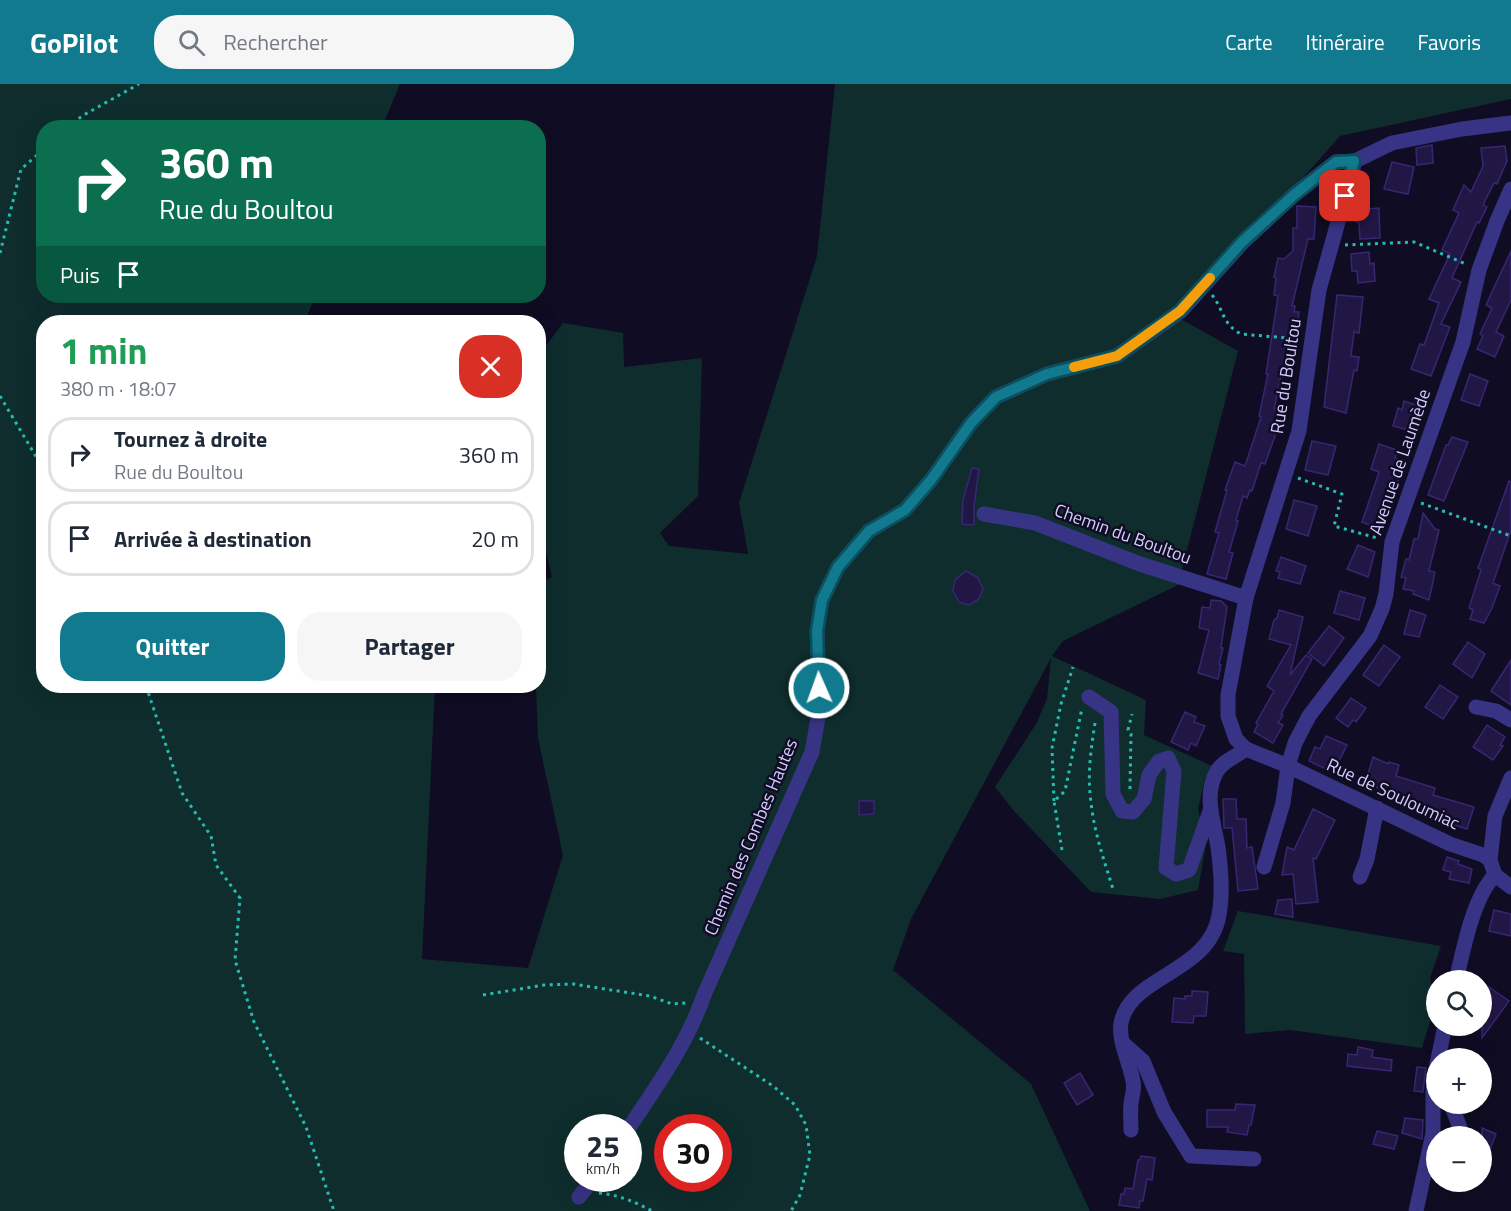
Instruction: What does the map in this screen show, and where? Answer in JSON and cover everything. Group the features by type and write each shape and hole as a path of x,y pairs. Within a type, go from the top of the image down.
{"street":[{"path":"1354,161 1392,143 1462,129 1511,123"},
{"name":"Rue du Boultou","path":"1246,749 1236,738 1228,716 1228,695 1246,598 1299,432 1319,290 1354,161"},
{"name":"Chemin des Combes Hautes","path":"638,1114 694,1024 704,995 812,752 820,707 817,631 822,600 838,567 869,531 905,510 931,480 971,423 996,397 1047,374 1117,356 1180,311 1242,242 1295,194 1336,162 1354,161"},
{"name":"Avenue de Laumède","path":"1264,867 1283,803 1288,766 1295,743 1309,716 1370,636 1382,609 1392,542 1463,342 1479,270 1511,189"},
{"name":"Chemin du Boultou","path":"984,514 1035,523 1140,564 1246,598"},
{"path":"1094,700 1111,712 1113,794 1122,811 1133,812 1144,799 1149,775 1159,761 1168,758 1174,771 1166,868 1176,874 1189,870 1210,811 1212,786 1218,770 1246,749"},
{"path":"1476,707 1496,711 1511,720"},
{"name":"Rue de Souloumiac","path":"1246,749 1288,766 1450,844 1483,855 1511,887"},
{"path":"1459,970 1468,933 1492,867 1495,816 1511,778"},
{"path":"1360,877 1367,859 1377,808"},
{"path":"1131,1131 1134,1083 1121,1024 1127,1006 1141,992 1188,962 1204,948 1219,917 1222,882 1218,846 1210,811"},
{"path":"1124,1044 1143,1061 1164,1113 1191,1156 1254,1159"},
{"path":"1416,1211 1433,1133 1434,1114"},
{"path":"579,1197 583,1192"}],"path":[{"path":"77,120 139,84"},
{"path":"0,253 21,169 36,156"},
{"path":"1331,245 1414,242 1479,270"},
{"path":"1201,288 1210,292 1217,301 1227,324 1241,334 1312,340"},
{"path":"0,396 36,457"},
{"path":"1285,474 1342,494 1334,526 1392,542"},
{"path":"1408,498 1511,536"},
{"path":"1062,850 1054,801 1052,748 1061,704 1073,668"},
{"path":"148,693 182,793 212,836 216,865 240,898 235,960 241,981 254,1023 306,1127 334,1211"},
{"path":"1054,801 1065,791 1082,708 1094,700"},
{"path":"1094,700 1090,801 1098,839 1113,889"},
{"path":"1132,714 1128,730 1131,734 1130,795 1133,812"},
{"path":"483,994 544,985 573,984 650,996 672,1004 693,1002 704,995"},
{"path":"694,1024 700,1037 710,1046 749,1069 795,1105 806,1125 810,1155 800,1195 791,1211"},
{"path":"579,1197 593,1193 611,1194 633,1201 652,1211"}],"green space":[{"path":"0,84 400,84 385,120 36,120 36,303 312,303 308,315 36,315 36,693 435,693 422,959 528,968 563,855 538,738 536,693 546,693 546,580 552,577 546,552 546,346 563,323 623,333 624,367 702,358 698,496 660,533 669,546 748,554 739,503 817,256 835,84 1511,84 1511,99 1340,136 1179,318 1238,351 1178,585 1063,641 1052,656 1146,700 1144,735 1212,766 1205,779 1198,809 1206,844 1198,890 1160,899 1091,892 1014,811 995,787 1036,724 1047,699 1051,658 911,919 893,970 1031,1084 1090,1211 0,1211"},
{"path":"1238,911 1441,946 1433,970 1426,970 1426,1035 1422,1048 1290,1030 1245,1034 1244,954 1223,951"}],"building":[{"path":"1432,145 1433,163 1417,165 1416,148"},
{"path":"1505,146 1507,161 1497,184 1494,183 1483,205 1487,207 1479,223 1477,222 1452,278 1461,282 1441,324 1450,327 1431,376 1411,369 1420,344 1424,345 1439,303 1429,299 1450,254 1442,250 1459,213 1453,210 1464,185 1471,192 1483,166 1481,148"},
{"path":"1392,162 1414,167 1408,194 1384,189"},
{"path":"1297,206 1316,207 1314,239 1308,239 1292,306 1295,306 1294,312 1299,312 1291,378 1281,376 1274,409 1284,411 1265,464 1261,463 1252,491 1250,490 1247,498 1243,496 1229,552 1233,553 1226,579 1207,574 1219,533 1215,532 1227,490 1225,490 1235,462 1245,466 1261,417 1259,416 1268,374 1266,374 1278,296 1274,295 1276,278 1274,277 1278,258 1284,259 1293,251 1293,228 1297,228"},
{"path":"1379,208 1380,238 1360,239 1355,210"},
{"path":"1511,251 1511,300 1496,332 1504,336 1495,357 1477,349 1483,336 1480,334 1492,308 1486,305"},
{"path":"1369,252 1370,264 1374,263 1375,281 1358,283 1357,271 1352,271 1351,254"},
{"path":"1337,295 1363,297 1359,333 1354,332 1351,356 1359,357 1357,371 1354,370 1346,413 1324,407"},
{"path":"1470,374 1488,381 1479,406 1461,400"},
{"path":"1404,401 1422,407 1417,424 1413,424 1412,431 1393,426 1398,408 1402,410"},
{"path":"1452,437 1468,442 1444,501 1428,495 1446,445"},
{"path":"1312,441 1336,446 1328,475 1305,470"},
{"path":"1379,444 1397,450 1395,458 1405,462 1380,529 1362,522 1379,472 1371,469"},
{"path":"972,468 979,469 974,525 962,524 963,500"},
{"path":"1509,481 1511,482 1511,530 1493,583 1500,586 1484,623 1470,619 1473,610 1469,608 1481,570 1478,568"},
{"path":"1294,500 1317,506 1308,536 1286,529"},
{"path":"1423,513 1435,529 1439,530 1429,571 1435,572 1429,600 1413,594 1414,591 1403,589 1406,578 1401,577 1406,559 1409,560 1414,539 1418,539"},
{"path":"1358,545 1375,552 1368,577 1347,569"},
{"path":"1281,557 1306,566 1300,584 1278,578 1280,572 1276,571"},
{"path":"966,571 977,577 983,589 979,599 969,605 959,602 953,591 955,580"},
{"path":"1340,591 1365,598 1359,620 1334,613"},
{"path":"1211,600 1221,601 1227,607 1218,679 1198,673 1209,630 1199,628 1202,607 1210,608"},
{"path":"1279,610 1303,617 1290,675 1306,655 1312,659 1281,714 1283,715 1278,723 1283,725 1273,743 1254,732 1258,724 1256,723 1274,691 1267,686 1291,645 1269,639"},
{"path":"1410,610 1426,615 1419,637 1404,634"},
{"path":"1329,626 1344,638 1324,666 1308,653"},
{"path":"1468,642 1485,654 1472,678 1453,664"},
{"path":"1384,645 1400,657 1379,686 1363,675"},
{"path":"1511,660 1511,705 1491,691"},
{"path":"1440,685 1458,697 1443,719 1425,707"},
{"path":"1351,698 1366,708 1356,722 1353,720 1348,727 1336,718"},
{"path":"1185,712 1196,717 1194,722 1205,726 1196,746 1191,743 1188,750 1171,742"},
{"path":"1487,725 1505,737 1500,745 1503,746 1493,760 1473,747"},
{"path":"1326,736 1347,745 1339,761 1333,758 1328,770 1309,761 1315,747 1320,749"},
{"path":"1373,757 1388,764 1389,762 1399,765 1396,776 1435,788 1433,795 1474,807 1467,829 1441,821 1443,814 1403,802 1405,796 1365,784"},
{"path":"1223,799 1236,799 1237,819 1246,819 1247,848 1252,847 1258,889 1238,891 1232,828 1224,828"},
{"path":"859,801 874,801 874,814 859,815"},
{"path":"1313,809 1335,820 1316,859 1313,858 1318,902 1296,904 1293,874 1282,875 1287,847 1294,850"},
{"path":"1447,857 1472,869 1469,883 1449,879 1451,872 1443,870"},
{"path":"1292,899 1293,917 1275,914 1278,900"},
{"path":"1494,910 1511,914 1511,936 1489,931"},
{"path":"1492,989 1509,1001 1492,1024"},
{"path":"1192,991 1208,992 1206,1016 1194,1016 1193,1023 1172,1022 1174,998 1185,999 1185,996 1192,996"},
{"path":"1358,1047 1373,1050 1372,1057 1392,1060 1391,1071 1347,1066 1348,1054 1357,1055"},
{"path":"1417,1067 1426,1068 1423,1092 1414,1091"},
{"path":"1080,1073 1093,1095 1077,1105 1064,1083"},
{"path":"1236,1104 1255,1105 1247,1135 1227,1132 1228,1127 1207,1127 1207,1110 1235,1110"},
{"path":"1405,1118 1423,1120 1422,1139 1402,1133"},
{"path":"1377,1131 1398,1136 1394,1149 1373,1144"},
{"path":"1492,1132 1496,1134 1492,1144"},
{"path":"1141,1156 1155,1158 1152,1180 1147,1179 1143,1201 1140,1201 1139,1208 1119,1205 1125,1188 1133,1189 1138,1160"}],"slow traffic":[{"path":"1074,367 1117,356 1180,311 1210,278"}],"route":[{"path":"819,688 817,631 822,600 838,567 869,531 905,510 931,480 971,423 996,397 1047,374 1117,356 1180,311 1242,242 1295,194 1336,162 1354,161 1345,196"}]}
